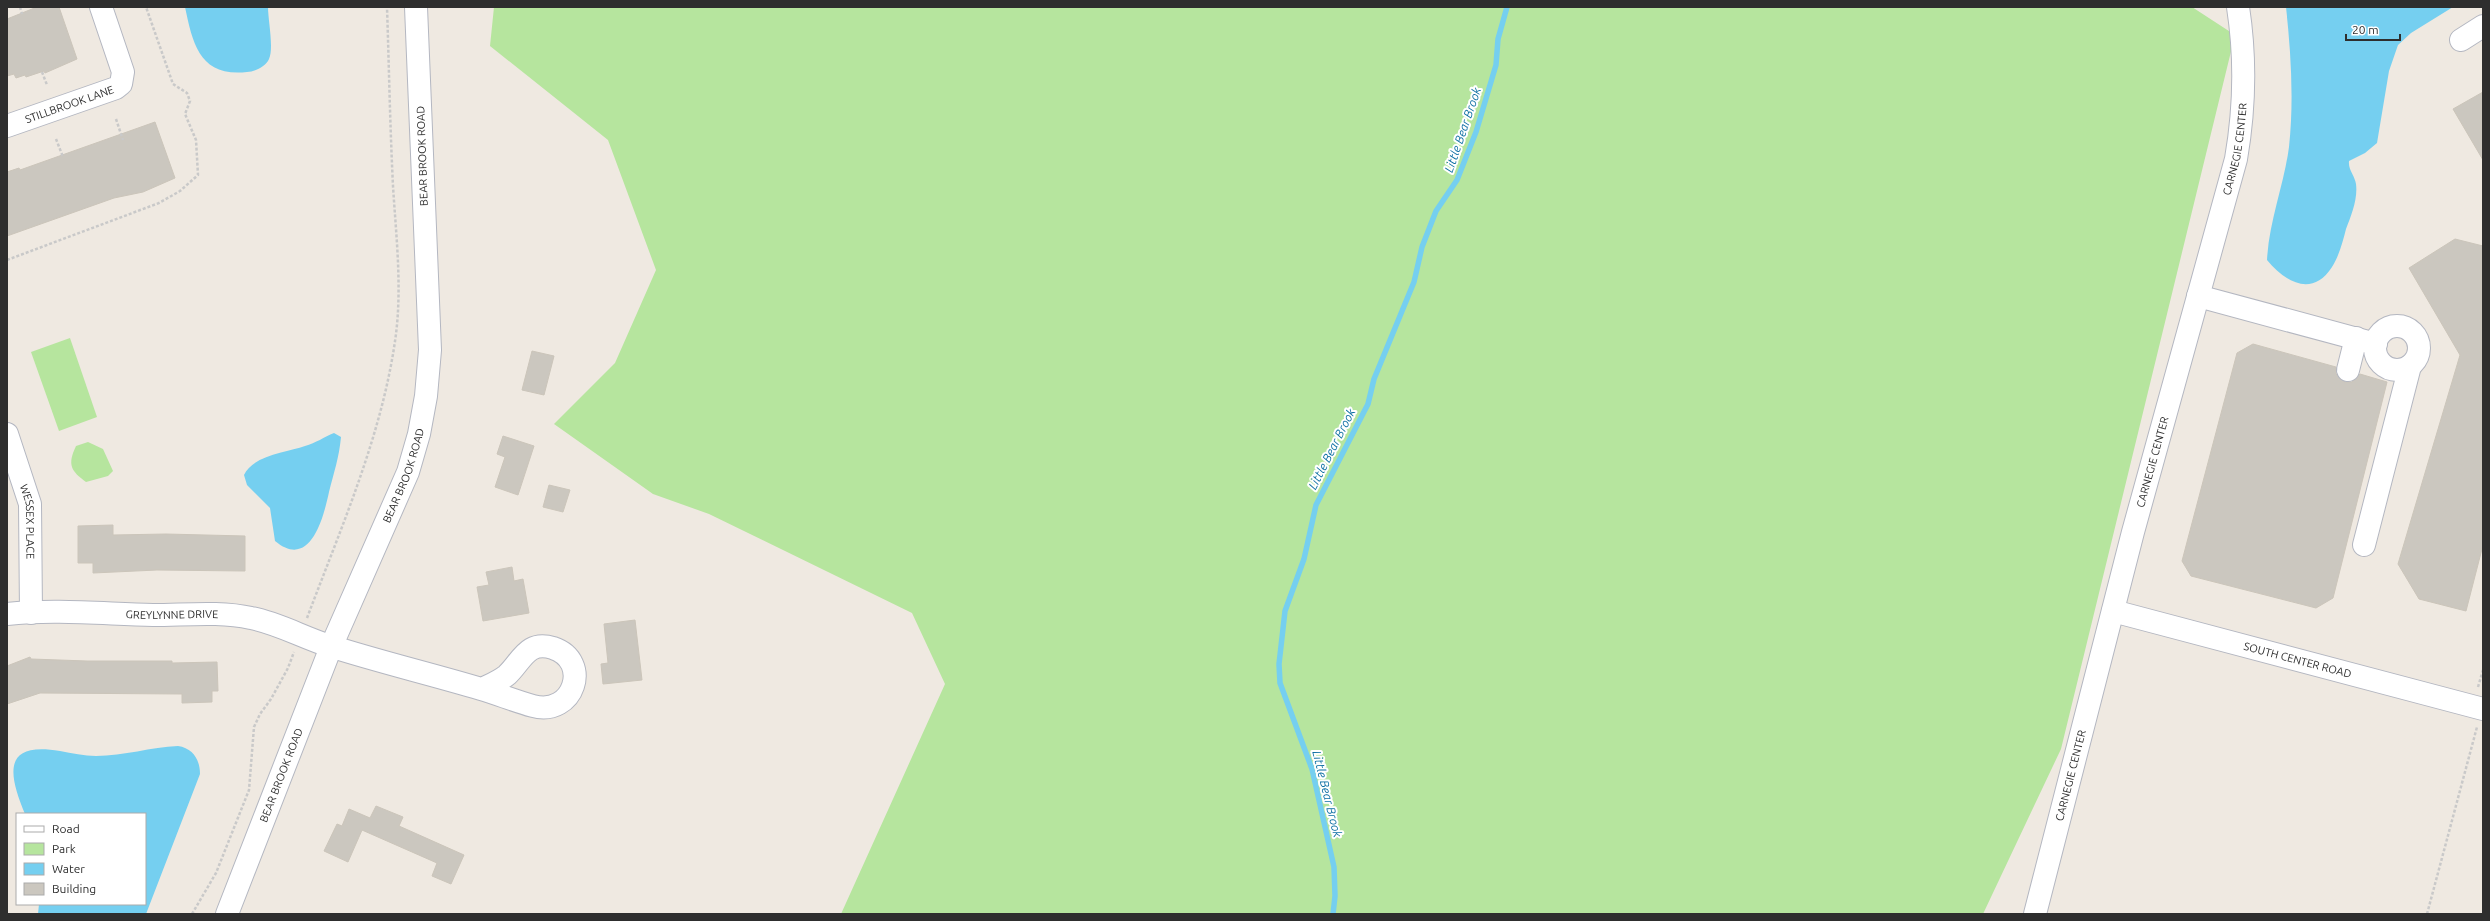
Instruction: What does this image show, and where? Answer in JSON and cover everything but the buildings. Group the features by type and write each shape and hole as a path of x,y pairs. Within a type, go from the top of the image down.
{"street":[{"name":"STILLBROOK LANE","path":"7,126 116,88 121,84 123,72 100,7"},
{"name":"BEAR BROOK ROAD","path":"227,914 331,647 408,472 419,434 426,396 430,350 416,7"},
{"name":"CARNEGIE CENTER","path":"2035,914 2113,611 2236,159 2243,122 2245,77 2238,7"},
{"path":"2461,40 2483,26"},
{"path":"2198,296 2366,341 2382,364 2396,370 2410,366 2416,361 2419,347 2414,335 2409,330 2396,327 2389,328 2366,341 2348,370"},
{"path":"2364,546 2410,366"},
{"name":"WESSEX PLACE","path":"7,434 30,504 31,613"},
{"name":"SOUTH CENTER ROAD","path":"2113,611 2480,707"},
{"name":"GREYLYNNE DRIVE","path":"7,614 31,613 238,616 261,620 331,647 482,689"}],"path":[{"path":"20,7 22,14"},
{"path":"7,260 159,202 180,191 198,175 196,140 185,114 190,101 187,93 173,84 146,7"},
{"path":"310,611 352,503 373,441 390,370 396,332 398,260 387,7"},
{"path":"42,72 47,85"},
{"path":"116,119 123,140"},
{"path":"56,139 63,157"},
{"path":"192,914 216,874 249,790 254,727 260,714 271,699 288,668"},
{"path":"2427,914 2480,707 2483,670"}],"green space":[{"path":"494,7 2192,7 2235,35 2061,749 1983,914 841,914 945,684 912,613 709,514 653,494 554,424 615,363 656,270 608,140 490,46"},
{"path":"70,338 97,417 59,431 31,352"},
{"path":"88,442 103,449 113,471 108,476 86,482 74,471 71,463 76,446"}],"water":[{"path":"185,7 268,7 271,48 268,62 260,68 247,72 231,72 219,69 209,64 201,56 196,46 191,34"},
{"path":"2286,7 2453,7 2411,33 2398,45 2389,71 2377,143 2365,153 2349,161 2356,184 2356,196 2354,207 2339,253 2332,267 2324,277 2316,282 2307,284 2290,280 2282,275 2267,260 2271,231 2287,161 2291,130 2291,77"},
{"path":"334,433 341,437 324,514 314,536 307,545 298,549 287,548 275,541 270,508 247,485 244,475 249,468 263,459 272,455 309,445"},
{"path":"178,746 188,749 195,756 199,764 200,774 146,914 38,914 39,905 146,905 146,813 25,813 19,800 13,774 14,764 19,756 27,751 41,749 87,756 106,756"}],"waterway":[{"name":"Little Bear Brook","path":"1333,914 1335,896 1334,867 1312,769 1280,683 1279,664 1285,611 1304,559 1316,505 1368,404 1374,379 1414,282 1422,247 1436,211 1457,180 1476,132 1496,65 1498,39 1507,7"}]}
